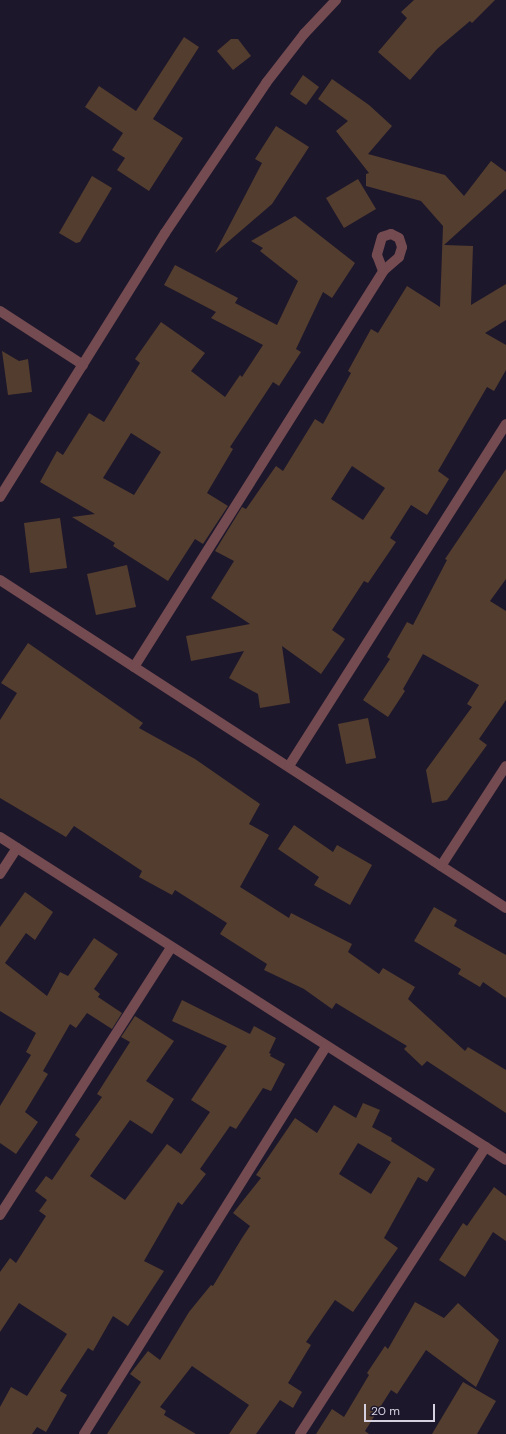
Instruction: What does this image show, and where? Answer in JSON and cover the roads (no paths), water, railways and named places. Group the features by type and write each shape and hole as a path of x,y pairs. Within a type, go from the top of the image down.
{"street":[{"path":"0,497 165,233 266,83 304,34 336,0"},
{"path":"134,667 383,272"},
{"path":"0,311 83,365"},
{"path":"289,766 506,424"},
{"path":"0,580 506,908"},
{"path":"442,866 506,766"},
{"path":"0,838 506,1160"},
{"path":"0,874 17,848"},
{"path":"0,1215 171,948"},
{"path":"84,1434 326,1046"},
{"path":"300,1434 486,1147"}]}
